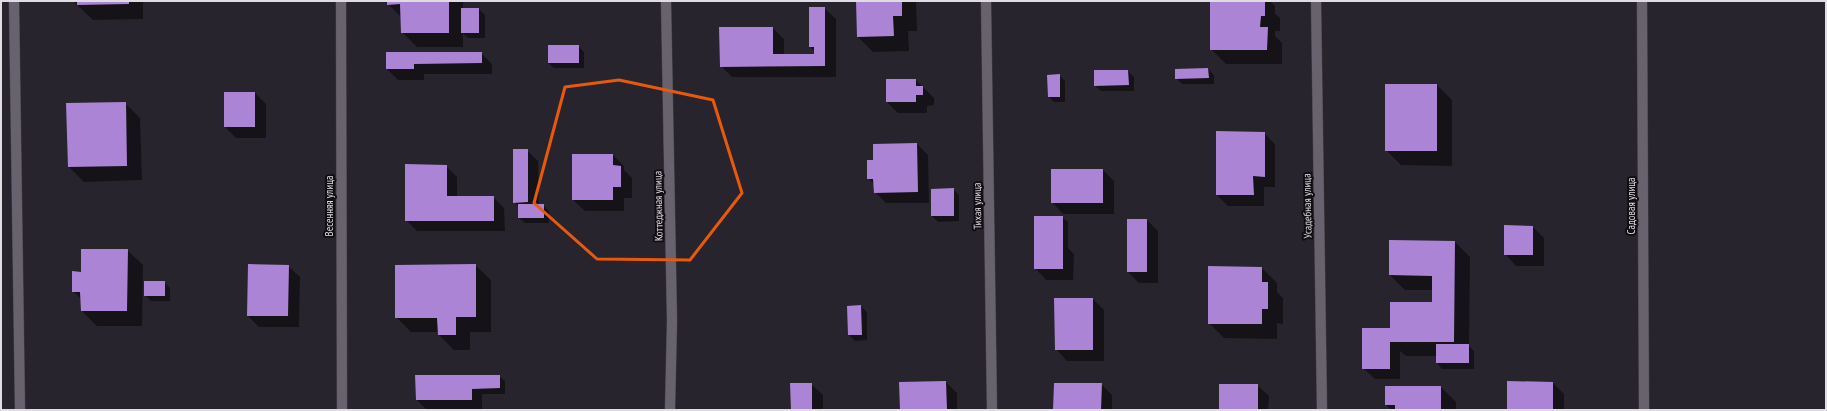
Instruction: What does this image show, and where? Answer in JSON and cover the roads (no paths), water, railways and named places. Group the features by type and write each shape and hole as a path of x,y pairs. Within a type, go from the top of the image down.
{"street":[{"path":"14,1 20,410"},
{"name":"Весенняя улица","path":"341,1 342,410"},
{"name":"Коттеджная улица","path":"666,1 672,321 670,410"},
{"name":"Тихая улица","path":"986,1 992,410"},
{"name":"Усадебная улица","path":"1316,1 1322,410"},
{"name":"Садовая улица","path":"1642,1 1644,410"}]}
